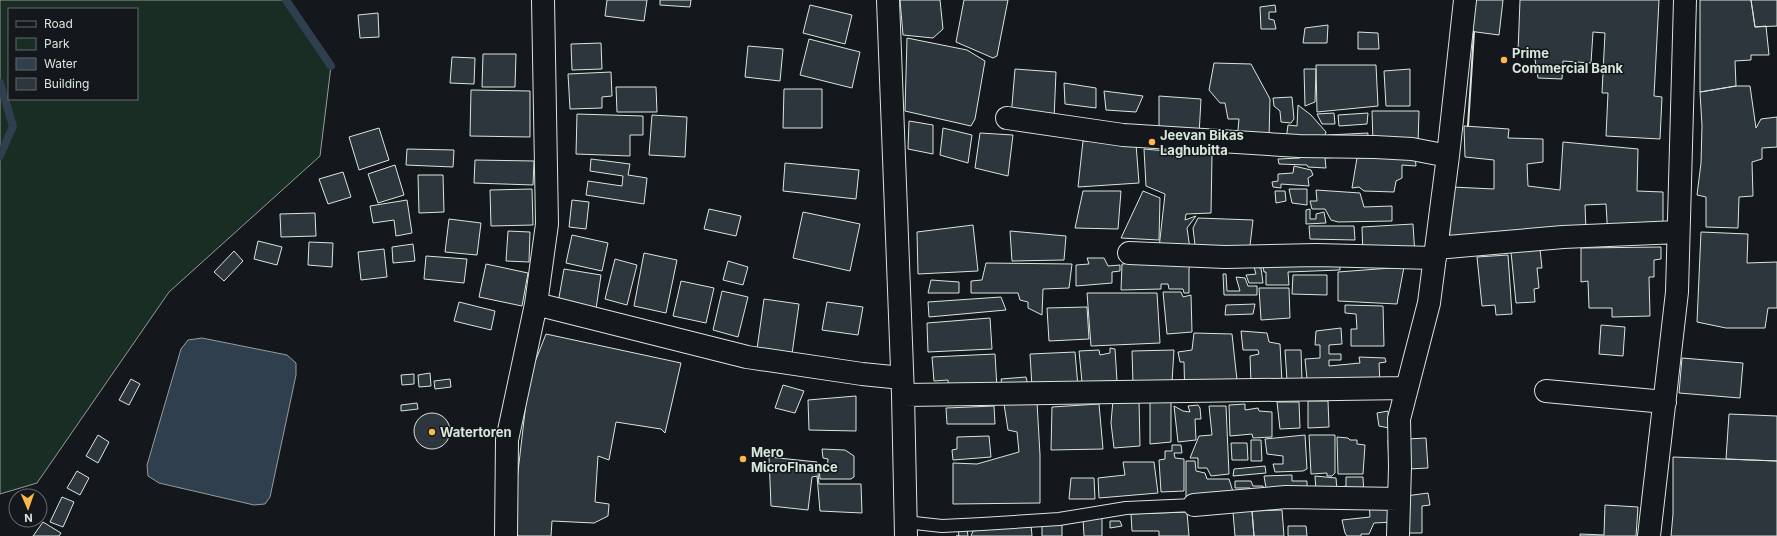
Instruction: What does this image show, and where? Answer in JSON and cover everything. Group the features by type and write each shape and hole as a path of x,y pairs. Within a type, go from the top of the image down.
{"street":[{"path":"506,536 508,440 536,304 547,224 543,0"},
{"path":"888,0 902,386 905,529"},
{"path":"1398,536 1400,467 1398,419 1429,303 1448,156 1465,0"},
{"path":"1650,536 1677,292 1685,0"},
{"path":"1007,118 1124,135 1299,146 1382,147 1412,149 1448,156"},
{"path":"1129,253 1225,257 1435,253 1563,237 1678,232"},
{"path":"536,304 747,357 862,374 902,386 1406,388"},
{"path":"1546,391 1665,402"},
{"path":"1194,505 1286,498 1398,499"}],"lane":[{"path":"905,529 1059,520 1126,508 1194,505"}],"green space":[{"path":"0,0 286,0 331,66 320,156 169,292 37,483 20,488 8,488 8,492 0,494"}],"water":[{"path":"202,338 287,355 296,363 296,375 270,497 265,504 254,505 159,483 148,476 147,465 181,349 188,340"}],"building":[{"path":"607,0 647,0 644,21 605,16"},
{"path":"660,0 691,0 690,7 660,5"},
{"path":"900,0 940,0 943,29 933,38 903,35"},
{"path":"964,0 1008,0 997,56 993,58 956,42"},
{"path":"1473,0 1503,0 1499,35 1469,31"},
{"path":"1520,0 1659,0 1654,96 1662,97 1660,139 1606,136 1608,93 1602,93 1605,33 1593,32 1591,63 1563,61 1562,79 1538,78 1534,53 1518,52"},
{"path":"1700,0 1751,0 1755,27 1766,26 1769,55 1751,55 1751,60 1735,61 1736,86 1700,92"},
{"path":"1751,0 1777,0 1777,26 1755,27"},
{"path":"810,5 852,15 845,44 803,33"},
{"path":"1275,5 1276,12 1269,12 1269,19 1274,20 1276,29 1261,29 1260,7"},
{"path":"378,13 379,37 360,38 358,15"},
{"path":"1328,25 1327,43 1303,43 1305,28"},
{"path":"1358,32 1378,33 1379,49 1358,49"},
{"path":"907,38 967,50 985,61 975,119 971,126 905,111"},
{"path":"809,39 860,52 852,88 800,75"},
{"path":"601,43 602,69 572,70 571,44"},
{"path":"748,46 783,49 780,81 745,77"},
{"path":"483,54 516,54 515,87 482,87"},
{"path":"452,57 475,58 474,84 450,83"},
{"path":"1214,63 1251,64 1270,99 1269,138 1237,140 1239,119 1228,119 1225,103 1220,103 1209,90"},
{"path":"1316,65 1376,65 1378,106 1317,112"},
{"path":"1015,69 1056,72 1054,119 1011,117"},
{"path":"1304,69 1316,69 1315,102 1305,106"},
{"path":"1410,69 1410,106 1386,106 1384,71"},
{"path":"611,72 612,96 602,97 602,108 570,109 568,74"},
{"path":"1064,83 1096,88 1096,108 1065,104"},
{"path":"1736,86 1750,86 1756,128 1761,119 1777,117 1777,147 1762,148 1762,159 1752,162 1753,196 1739,197 1738,228 1706,227 1706,197 1697,195 1701,163 1702,126 1700,92"},
{"path":"616,87 656,87 657,112 617,112"},
{"path":"784,89 822,89 822,128 783,128"},
{"path":"471,90 530,91 530,137 470,136"},
{"path":"1104,91 1143,96 1136,112 1106,110"},
{"path":"1159,96 1201,99 1199,135 1159,133"},
{"path":"1292,97 1294,119 1291,123 1281,122 1280,111 1274,106 1273,98"},
{"path":"1298,105 1311,115 1326,132 1324,139 1286,140 1288,125 1297,126"},
{"path":"1372,111 1419,111 1418,144 1373,143"},
{"path":"1334,113 1335,124 1322,124 1317,114"},
{"path":"1368,113 1367,124 1339,126 1338,115"},
{"path":"577,114 643,116 643,135 630,135 630,156 576,154"},
{"path":"652,115 687,117 685,157 649,155"},
{"path":"909,121 933,125 933,154 908,149"},
{"path":"1464,126 1509,129 1508,138 1543,139 1543,162 1527,164 1528,186 1560,190 1563,142 1638,149 1637,191 1663,192 1663,235 1608,238 1606,204 1585,205 1586,231 1449,248 1452,187 1494,189 1494,160 1465,157"},
{"path":"379,128 389,160 359,170 349,137"},
{"path":"943,128 972,135 968,163 940,155"},
{"path":"980,133 1013,135 1008,176 975,168"},
{"path":"1368,133 1367,142 1328,143 1328,135"},
{"path":"1083,141 1136,144 1139,183 1078,187"},
{"path":"407,149 454,150 453,167 406,165"},
{"path":"1144,149 1212,155 1211,213 1186,214 1185,220 1196,216 1187,228 1190,249 1159,248 1165,194 1146,186"},
{"path":"1298,151 1343,157 1325,158 1326,168 1308,167 1307,165 1279,164 1278,159 1300,158"},
{"path":"1415,157 1416,166 1402,165 1402,178 1396,181 1394,192 1364,191 1359,187 1352,188 1357,158"},
{"path":"591,159 630,164 628,175 647,178 644,204 586,195 588,181 622,186 623,176 590,171"},
{"path":"475,160 534,161 533,185 474,183"},
{"path":"785,163 859,170 856,199 783,191"},
{"path":"395,165 404,195 378,203 368,174"},
{"path":"1294,166 1311,170 1313,175 1308,178 1309,186 1281,184 1281,188 1273,187 1272,182 1278,181 1278,174 1293,173"},
{"path":"343,172 351,197 328,204 319,179"},
{"path":"418,175 443,175 444,212 419,213"},
{"path":"532,189 533,225 491,226 490,190"},
{"path":"1289,189 1307,189 1307,205 1292,203"},
{"path":"1316,190 1360,193 1364,207 1392,206 1392,221 1338,222 1331,220 1325,209 1312,209 1310,201 1317,201"},
{"path":"1083,191 1121,191 1118,229 1075,228"},
{"path":"1143,191 1160,198 1159,240 1121,238"},
{"path":"1275,191 1285,191 1286,201 1276,203"},
{"path":"407,200 412,233 396,236 394,220 373,223 370,206"},
{"path":"572,200 589,202 586,229 569,227"},
{"path":"709,209 741,216 736,236 704,229"},
{"path":"1310,209 1310,219 1316,219 1316,214 1324,212 1326,223 1306,224 1306,210"},
{"path":"803,212 860,224 850,271 793,258"},
{"path":"315,213 316,236 281,237 280,214"},
{"path":"1198,218 1253,220 1249,254 1196,254 1193,228"},
{"path":"449,219 481,223 477,255 445,252"},
{"path":"1413,224 1415,256 1363,257 1362,227"},
{"path":"973,225 978,271 918,274 917,232"},
{"path":"1309,226 1354,226 1355,240 1310,239"},
{"path":"508,231 530,232 529,262 506,261"},
{"path":"1010,231 1066,236 1064,260 1012,261"},
{"path":"1701,232 1748,234 1747,263 1777,262 1777,308 1768,308 1765,328 1726,328 1697,322"},
{"path":"572,235 608,243 602,271 566,263"},
{"path":"258,241 282,247 277,265 254,259"},
{"path":"309,242 333,243 332,267 308,265"},
{"path":"413,244 415,261 393,263 392,247"},
{"path":"1661,247 1661,259 1654,260 1654,277 1649,277 1650,316 1612,317 1612,308 1589,308 1588,281 1581,282 1581,248"},
{"path":"384,249 387,277 361,280 358,252"},
{"path":"1540,249 1542,268 1537,268 1539,288 1534,289 1535,302 1516,303 1511,252"},
{"path":"234,251 243,261 224,281 214,272"},
{"path":"1261,251 1339,257 1340,270 1288,272 1289,285 1266,285 1266,272 1264,272"},
{"path":"644,253 677,260 666,313 634,306"},
{"path":"1508,255 1512,314 1496,315 1495,305 1482,306 1477,257"},
{"path":"426,256 467,259 464,283 424,279"},
{"path":"1087,258 1104,258 1108,266 1120,265 1120,271 1112,272 1112,283 1076,286 1076,265 1089,264"},
{"path":"615,259 637,265 627,305 605,299"},
{"path":"728,261 748,267 743,285 723,280"},
{"path":"986,263 1072,264 1069,288 1043,289 1042,315 1028,308 1028,302 1020,300 1018,293 971,293 971,281 982,280"},
{"path":"486,264 528,273 522,306 479,297"},
{"path":"1122,264 1190,265 1189,293 1184,293 1183,289 1169,289 1168,284 1161,284 1161,289 1121,290"},
{"path":"1254,267 1261,268 1263,283 1249,283 1246,275 1256,274"},
{"path":"1404,267 1397,304 1338,301 1338,272"},
{"path":"564,269 601,275 596,309 558,303"},
{"path":"1223,274 1226,274 1227,291 1240,291 1236,277 1245,278 1248,286 1257,286 1257,295 1224,295"},
{"path":"1293,275 1327,275 1327,295 1292,294"},
{"path":"931,280 959,282 959,293 928,293"},
{"path":"681,281 714,288 706,323 673,316"},
{"path":"1259,288 1289,288 1290,318 1261,320"},
{"path":"722,291 748,297 738,337 713,330"},
{"path":"1163,292 1181,292 1183,297 1191,295 1192,332 1167,334"},
{"path":"1087,293 1157,293 1160,343 1091,346"},
{"path":"1001,297 1006,310 929,317 928,302"},
{"path":"764,299 799,304 792,354 757,349"},
{"path":"459,302 495,311 491,330 454,321"},
{"path":"827,302 863,307 858,335 822,330"},
{"path":"1255,304 1253,314 1225,315 1226,305"},
{"path":"1345,305 1383,306 1384,346 1351,346 1351,329 1357,329 1356,314 1345,313"},
{"path":"1087,307 1089,339 1049,341 1047,308"},
{"path":"990,318 992,349 928,352 927,323"},
{"path":"1601,325 1625,327 1623,356 1599,354"},
{"path":"1341,328 1342,344 1329,345 1329,354 1341,354 1341,360 1329,360 1329,366 1360,363 1359,357 1385,358 1386,362 1379,363 1380,384 1307,379 1305,359 1320,358 1320,345 1315,345 1316,331"},
{"path":"1241,331 1267,333 1269,342 1280,344 1282,382 1251,383 1250,356 1259,354 1258,350 1243,350"},
{"path":"1194,333 1232,334 1237,380 1185,401 1184,362 1180,362 1178,352 1192,350"},
{"path":"546,334 681,363 665,433 661,429 616,422 609,460 598,456 595,502 609,504 608,516 594,523 552,521 551,536 518,536 513,515 529,377"},
{"path":"1110,348 1115,349 1117,381 1082,382 1079,351 1099,350 1100,355 1110,353"},
{"path":"1174,350 1172,382 1133,384 1132,351"},
{"path":"1285,350 1301,350 1302,381 1287,381"},
{"path":"1075,352 1078,387 1032,387 1030,354"},
{"path":"995,354 997,388 949,392 948,380 934,381 932,357"},
{"path":"1682,358 1743,363 1740,398 1679,393"},
{"path":"430,373 431,386 419,387 418,375"},
{"path":"414,374 414,384 402,385 401,375"},
{"path":"1026,377 1029,389 1003,390 1001,379"},
{"path":"131,379 140,384 129,405 119,400"},
{"path":"450,379 451,387 435,389 434,381"},
{"path":"783,385 804,391 795,413 775,408"},
{"path":"856,396 856,431 809,430 808,400"},
{"path":"1113,400 1139,400 1140,446 1114,448 1111,423"},
{"path":"1171,401 1171,442 1150,444 1150,402"},
{"path":"1308,401 1328,401 1329,427 1308,428"},
{"path":"1037,402 1040,455 1040,503 953,504 953,463 977,464 1019,452 1017,432 1008,430 1004,404"},
{"path":"1277,402 1299,402 1300,428 1280,429"},
{"path":"417,403 418,409 401,411 401,405"},
{"path":"1099,404 1103,449 1051,450 1052,407"},
{"path":"1245,404 1245,410 1258,408 1259,411 1272,412 1272,437 1253,438 1252,434 1230,436 1229,405"},
{"path":"1198,405 1200,408 1201,419 1195,419 1196,440 1178,442 1174,406 1183,411 1190,412 1188,406"},
{"path":"994,406 995,424 947,424 946,408"},
{"path":"1209,406 1226,406 1229,474 1211,476 1207,468 1198,468 1198,458 1190,458 1199,436 1212,435"},
{"path":"1388,411 1389,428 1379,426 1377,413"},
{"name":"Watertoren","path":"432,413 445,418 450,431 445,444 432,449 419,444 414,431 419,418"},
{"path":"1729,414 1777,416 1777,461 1726,459"},
{"path":"98,435 109,442 98,463 86,456"},
{"path":"1305,435 1307,469 1303,471 1275,472 1273,464 1283,464 1283,456 1267,454 1265,439"},
{"path":"1309,435 1335,435 1335,473 1332,476 1327,476 1327,473 1311,474"},
{"path":"989,436 991,457 953,460 952,450 957,449 957,437"},
{"path":"1337,437 1357,440 1357,444 1365,445 1363,474 1338,474"},
{"path":"1426,438 1428,468 1389,470 1388,440"},
{"path":"1251,440 1261,440 1262,461 1251,461"},
{"path":"1231,443 1247,443 1248,460 1232,460"},
{"path":"1172,445 1181,445 1182,453 1174,453 1175,458 1184,459 1184,491 1161,492 1159,460 1165,459 1165,451 1172,451"},
{"path":"822,449 845,450 854,456 854,477 851,479 820,479 819,468 827,469 828,459 823,458"},
{"path":"769,457 817,462 819,484 861,484 862,513 820,511 817,476 812,477 808,510 771,506"},
{"path":"1673,457 1777,461 1777,536 1671,536 1673,514"},
{"path":"1186,461 1195,461 1196,471 1205,473 1207,479 1229,479 1235,498 1186,498"},
{"path":"1123,462 1154,462 1158,493 1099,498 1098,478 1125,475"},
{"path":"1265,466 1266,473 1233,476 1234,469"},
{"path":"77,471 89,478 80,495 67,488"},
{"path":"1292,475 1292,481 1307,481 1307,497 1267,494 1264,476"},
{"path":"1315,476 1336,478 1337,490 1340,491 1340,487 1346,486 1346,477 1363,477 1364,496 1316,491"},
{"path":"1071,478 1094,478 1095,499 1069,499"},
{"path":"1235,481 1251,481 1253,486 1263,486 1264,492 1251,493 1250,488 1235,488"},
{"path":"1428,493 1430,505 1422,506 1422,533 1392,533 1394,522 1374,523 1369,534 1361,534 1361,536 1347,536 1345,533 1342,520 1370,517 1369,501"},
{"path":"62,497 74,502 63,527 50,522"},
{"path":"1605,505 1638,507 1636,536 1580,536 1580,534 1604,535"},
{"path":"1282,510 1284,536 1254,536 1252,511"},
{"path":"1252,511 1254,536 1235,536 1233,512"},
{"path":"1187,512 1189,536 1159,536 1159,531 1132,531 1131,514"},
{"path":"1083,518 1102,518 1102,536 1084,536"},
{"path":"1110,521 1120,521 1122,526 1110,528"},
{"path":"1062,524 1062,536 1042,536 1042,525"},
{"path":"48,525 61,533 59,536 33,536 39,528 48,528"},
{"path":"1031,525 1032,536 971,536 973,531"},
{"path":"1288,526 1306,526 1307,536 1288,536"},
{"path":"967,529 968,536 959,536 958,530"}],"waterway":[{"path":"286,0 331,66"},
{"path":"0,83 13,126 0,156"}],"wall":[{"path":"1468,126 1474,32"}],"place":[{"name":"Prime Commercial Bank","path":"1504,60"},
{"name":"Jeevan Bikas Laghubitta","path":"1152,142"},
{"name":"Watertoren","path":"432,432"},
{"name":"Mero MicroFInance","path":"743,459"}]}
